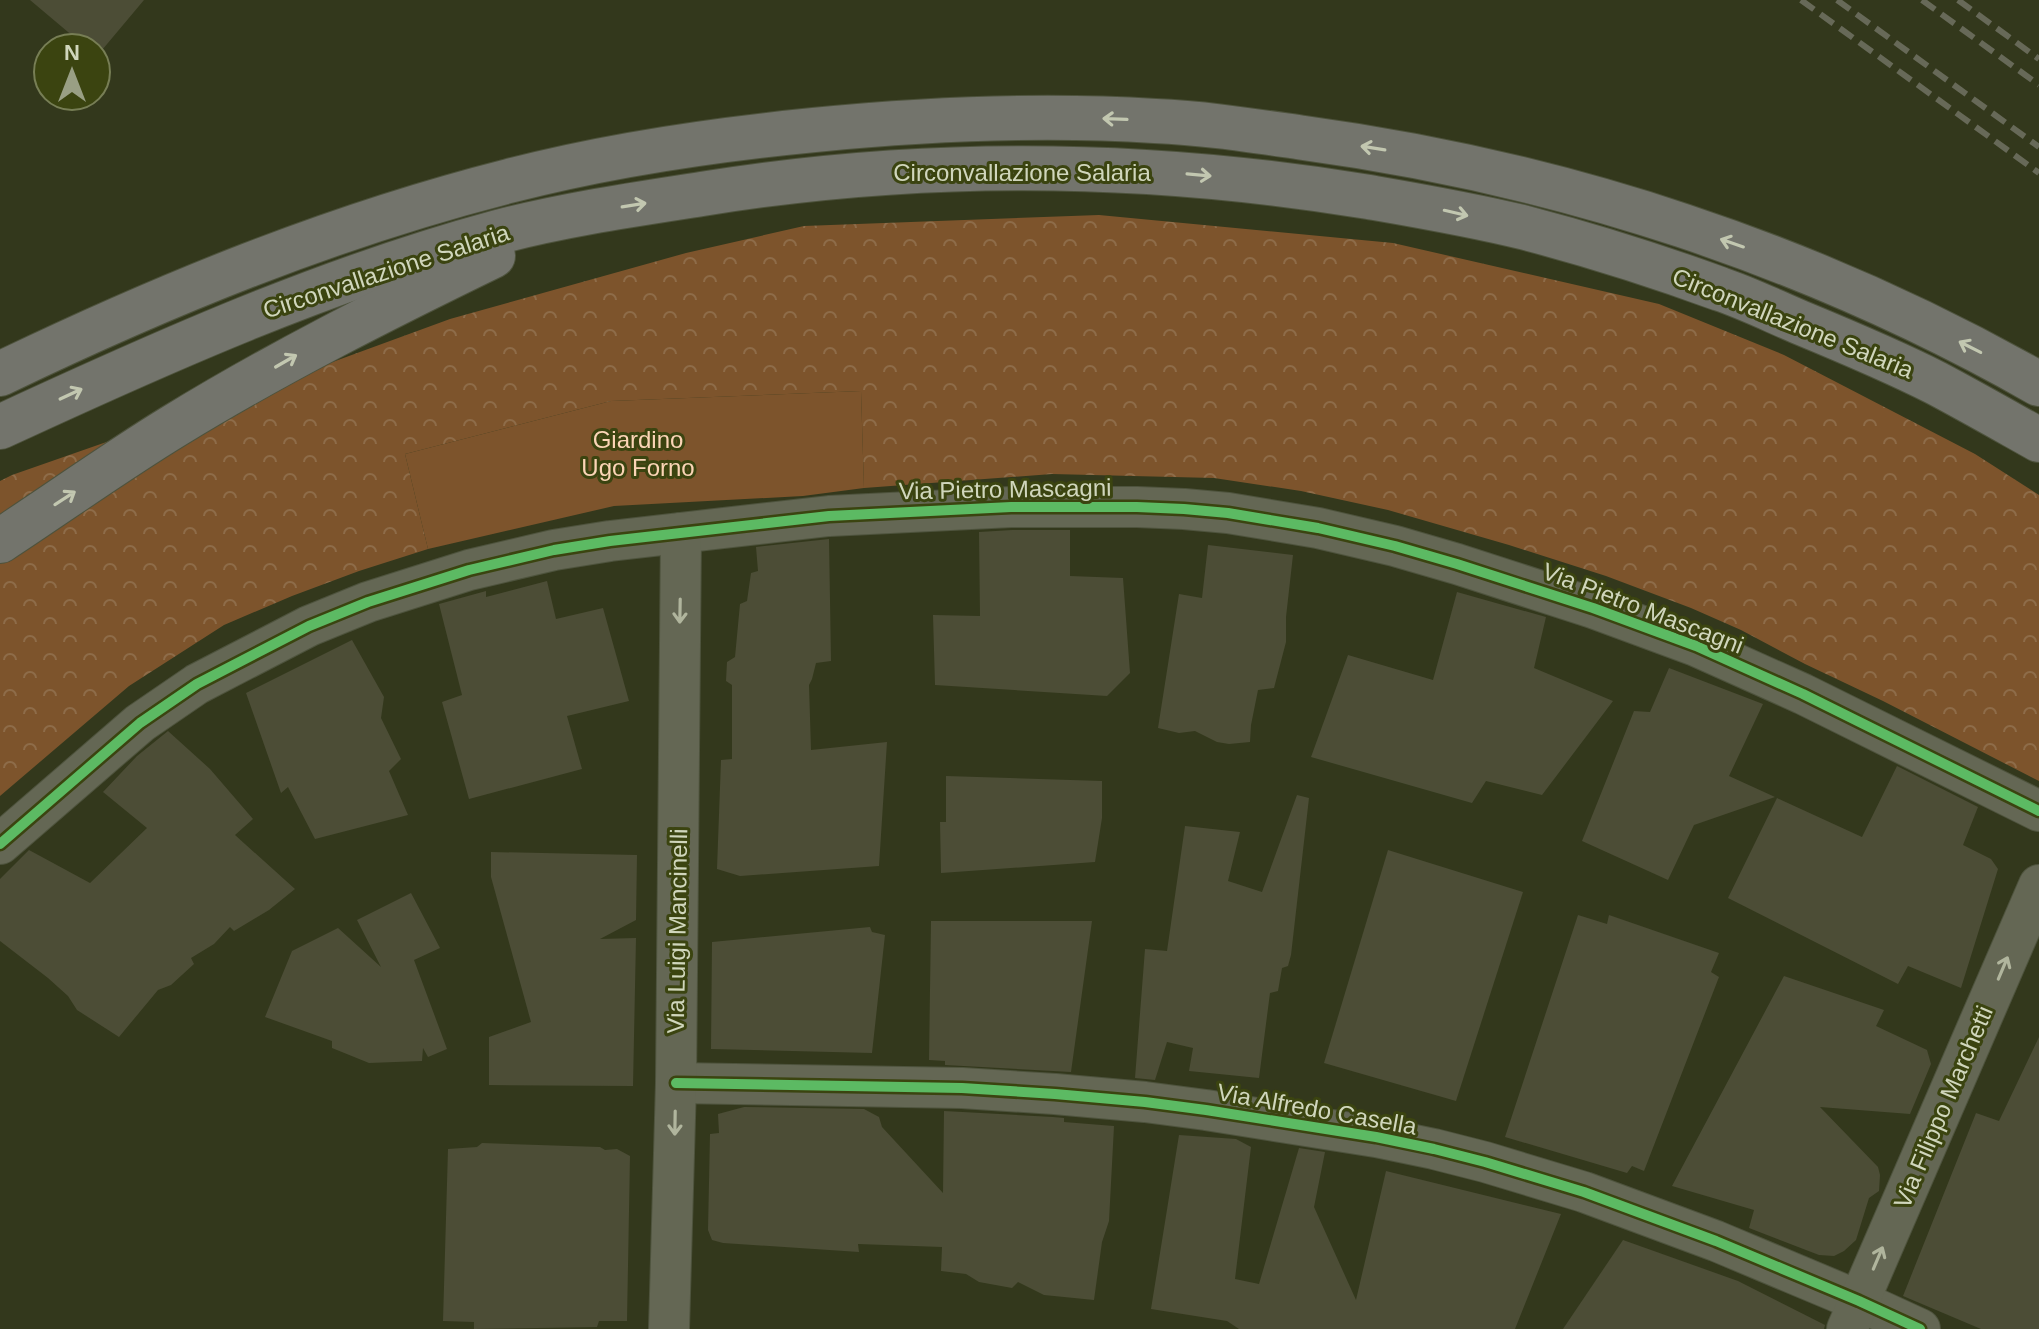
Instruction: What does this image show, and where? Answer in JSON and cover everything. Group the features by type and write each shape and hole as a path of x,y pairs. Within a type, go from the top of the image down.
{"highway":[{"name":"Circonvallazione Salaria","path":"0,374 130,313 301,245 452,196 552,170 734,137 933,120 1082,118 1162,121 1339,142 1433,158 1537,182 1700,232 1825,278 1923,323 2039,384"},
{"name":"Circonvallazione Salaria","path":"0,427 208,333 355,276 500,232 581,213 815,178 963,169 1063,169 1238,178 1440,209 1526,228 1725,290 1865,349 2039,440"},
{"path":"0,541 172,427 315,345 581,213"}],"street":[{"name":"Via Pietro Mascagni","path":"0,844 140,723 197,684 309,626 368,602 511,559 596,543 829,516 1011,507 1184,509 1279,520 1395,546 1483,571 1672,637 1792,689 2039,811"},
{"name":"Via Luigi Mancinelli","path":"669,1329 676,1083 681,533"},
{"name":"Via Filippo Marchetti","path":"1853,1315 2039,885"},
{"name":"Via Alfredo Casella","path":"676,1083 977,1089 1145,1102 1333,1129 1445,1152 1584,1192 1716,1241 1853,1315 1920,1329"}],"green space":[{"path":"1099,215 1393,243 1659,304 1784,355 1975,454 2039,495 2039,781 1741,630 1691,608 1606,576 1388,510 1301,491 1214,478 1052,474 864,488 861,391 611,401 405,454 428,549 359,571 224,625 129,686 0,796 0,481 450,319 686,253 804,226"},
{"name":"Giardino Ugo Forno","path":"861,391 864,488 803,496 614,506 428,549 405,454 611,401"}],"building":[{"path":"30,0 144,0 112,38 112,32 68,32"},
{"path":"1070,530 1070,576 1123,578 1130,673 1107,696 935,685 933,615 980,616 979,532"},
{"path":"829,539 831,661 816,663 809,685 811,750 887,742 879,866 740,876 717,869 721,760 732,759 732,685 726,681 727,662 735,657 740,604 747,601 751,573 758,571 756,547"},
{"path":"1208,545 1293,555 1286,642 1274,688 1258,690 1250,742 1229,744 1217,742 1195,731 1179,733 1158,728 1179,594 1202,598"},
{"path":"547,581 556,619 603,608 629,701 567,716 582,769 469,799 442,702 462,695 439,604 486,591 486,597"},
{"path":"1457,592 1546,617 1534,668 1613,701 1542,795 1486,781 1472,803 1311,757 1348,655 1433,680"},
{"path":"352,640 384,697 381,718 401,759 389,771 408,815 315,839 288,787 281,793 246,693"},
{"path":"1669,668 1763,704 1729,776 1775,797 1694,825 1668,880 1582,841 1634,711 1650,712"},
{"path":"168,731 210,769 253,819 235,835 295,889 269,910 234,931 230,927 214,944 191,958 194,964 171,985 158,990 119,1037 77,1010 68,996 48,978 0,941 0,879 29,850 90,883 147,828 103,792 137,756"},
{"path":"1897,766 1978,807 1963,845 1991,859 1998,869 1961,988 1908,966 1898,984 1728,898 1777,798 1862,837"},
{"path":"946,776 1102,781 1102,818 1095,862 941,873 940,822 946,822"},
{"path":"1297,795 1309,798 1291,955 1288,966 1282,968 1278,991 1270,993 1259,1078 1189,1071 1193,1048 1167,1042 1155,1080 1135,1078 1145,949 1167,951 1185,826 1240,832 1228,881 1262,892"},
{"path":"1388,850 1523,892 1456,1101 1324,1063"},
{"path":"491,852 637,855 636,920 600,939 636,938 633,1086 489,1085 489,1037 531,1022 491,877"},
{"path":"411,893 440,948 414,960 447,1049 428,1057 423,1048 422,1061 369,1063 332,1048 332,1041 265,1017 292,951 338,928 381,967 357,920"},
{"path":"1578,915 1607,924 1609,915 1719,953 1711,972 1719,977 1644,1171 1632,1166 1627,1173 1505,1137"},
{"path":"931,921 1092,921 1071,1072 945,1065 945,1061 929,1060"},
{"path":"870,927 872,932 885,935 872,1053 711,1049 712,942"},
{"path":"1784,976 1884,1010 1876,1026 1927,1050 1931,1064 1910,1114 1820,1107 1878,1167 1880,1175 1879,1191 1869,1198 1856,1240 1834,1256 1819,1255 1749,1228 1754,1210 1672,1186"},
{"path":"2039,1037 2039,1329 1981,1329 1903,1296 1976,1113 1999,1121"},
{"path":"744,1107 864,1109 879,1117 882,1127 943,1193 944,1111 1053,1117 1064,1118 1064,1122 1114,1126 1109,1221 1102,1242 1094,1300 1044,1295 1018,1282 1012,1288 979,1282 966,1274 941,1271 942,1247 858,1244 859,1252 712,1240 708,1230 710,1134 719,1133 718,1114"},
{"path":"1179,1135 1236,1139 1251,1147 1235,1279 1259,1284 1299,1148 1325,1152 1314,1207 1356,1300 1386,1171 1561,1214 1515,1329 1239,1329 1227,1321 1151,1309"},
{"path":"482,1143 600,1147 617,1149 630,1156 627,1321 599,1321 597,1327 474,1329 474,1322 443,1321 448,1149 477,1147"},
{"path":"1623,1240 1738,1281 1825,1325 1824,1329 1563,1329"}],"railway":[{"path":"1801,0 2039,173"},
{"path":"1837,0 2039,147"},
{"path":"1922,0 2039,85"},
{"path":"1958,0 2039,59"}],"cycle path":[{"path":"0,844 140,723 197,684 309,626 368,602 469,570 554,550 610,541 829,516 1011,507 1137,507 1228,513 1318,528 1457,564 1593,608 1696,646 1803,694 2039,811"},
{"path":"676,1083 962,1088 1055,1094 1206,1110 1376,1137 1485,1162 1584,1192 1716,1241 1920,1329"}]}
